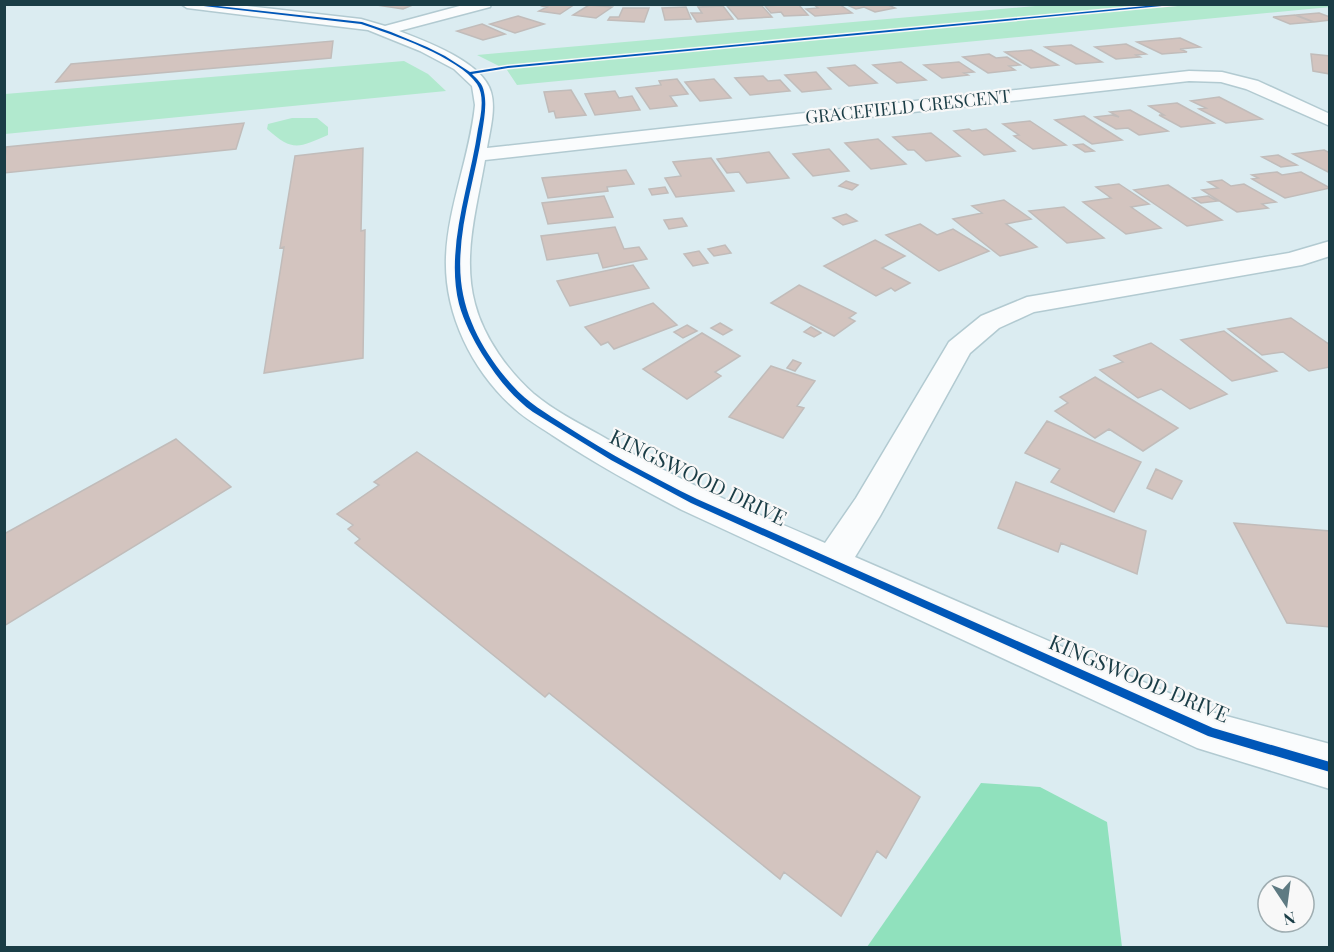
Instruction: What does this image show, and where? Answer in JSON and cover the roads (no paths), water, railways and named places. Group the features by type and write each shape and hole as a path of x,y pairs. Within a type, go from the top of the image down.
{"street":[{"name":"KINGSWOOD DRIVE","path":"188,4 361,23 386,30 444,58 469,73 477,81 482,88 484,105 478,155 464,207 456,258 459,290 471,329 494,368 525,403 619,464 694,501 833,561 1212,733 1329,767"},
{"path":"386,30 485,4"},
{"name":"GRACEFIELD CRESCENT","path":"478,155 1189,76 1222,77 1252,85 1329,121"},
{"path":"833,561 863,516 958,348 990,322 1028,305 1293,260 1329,248"}]}
